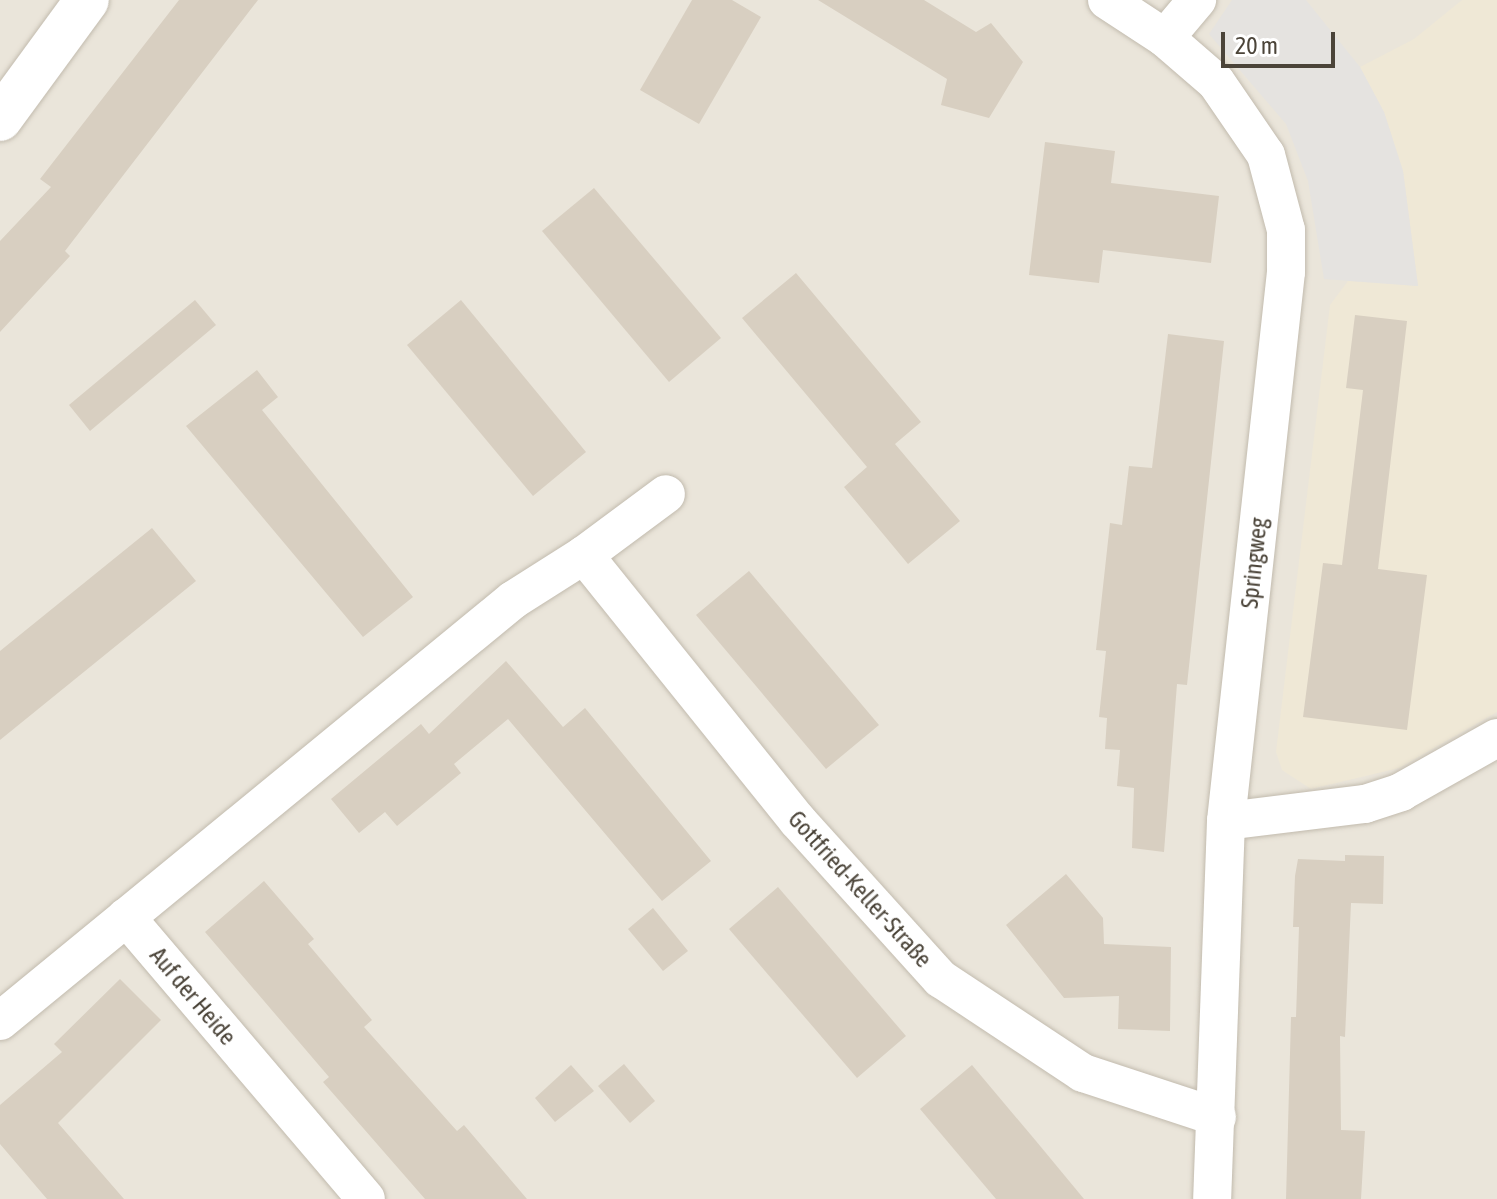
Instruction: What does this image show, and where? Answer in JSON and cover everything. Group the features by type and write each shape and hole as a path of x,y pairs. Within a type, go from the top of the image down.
{"street":[{"path":"0,119 87,0"},
{"name":"Springweg","path":"1107,0 1165,38 1216,82 1245,120 1275,180 1286,230 1285,288 1226,821 1212,1199"},
{"path":"1165,38 1197,0"},
{"path":"0,1021 513,600 584,555 666,494"},
{"name":"Gottfried-Keller-Straße","path":"584,555 798,821 941,979 1083,1073 1217,1117"},
{"path":"1226,821 1365,804 1401,792 1497,738"},
{"name":"Auf der Heide","path":"126,917 366,1199"}],"shaded area":[{"path":"0,0 1497,0 1497,1199 0,1199"},
{"path":"1232,0 1306,0 1360,67 1384,112 1403,171 1418,286 1324,279 1308,181 1286,124 1209,34"},
{"path":"1462,0 1497,0 1497,712 1399,768 1311,789 1282,770 1276,752 1330,305 1348,281 1418,286 1403,171 1384,112 1360,67 1414,39"}],"building":[{"path":"179,0 258,0 65,251 70,256 0,332 0,241 51,187 40,179"},
{"path":"692,0 732,0 761,17 699,124 640,90"},
{"path":"818,0 924,0 976,32 991,23 1023,62 989,118 941,105 947,79"},
{"path":"1045,142 1115,151 1111,183 1219,196 1211,263 1103,250 1099,283 1029,275"},
{"path":"594,188 721,338 669,382 542,231"},
{"path":"796,273 921,422 895,444 960,521 908,564 844,487 867,467 742,318"},
{"path":"195,300 216,325 90,431 69,405"},
{"path":"461,300 586,452 533,496 407,345"},
{"path":"1355,315 1407,321 1378,569 1427,575 1407,730 1303,717 1323,563 1342,565 1363,390 1346,388"},
{"path":"1168,334 1224,341 1187,685 1177,684 1164,852 1132,848 1134,788 1117,786 1120,750 1105,749 1107,718 1099,717 1106,651 1096,650 1110,523 1122,525 1129,466 1152,468"},
{"path":"257,370 278,397 262,410 413,597 363,637 186,426"},
{"path":"152,528 196,581 0,740 0,651"},
{"path":"749,571 879,725 826,769 696,615"},
{"path":"506,661 563,727 585,708 711,861 662,901 508,719 454,764 461,773 397,826 385,812 359,833 331,799 421,724 429,734"},
{"path":"1345,855 1384,856 1383,904 1351,903 1345,1037 1340,1036 1341,1130 1365,1131 1361,1199 1286,1199 1291,1017 1296,1017 1299,927 1293,927 1295,876 1298,859 1345,861"},
{"path":"1066,874 1103,918 1104,944 1171,947 1170,1031 1118,1029 1119,996 1064,998 1006,925"},
{"path":"264,881 314,939 308,944 372,1020 364,1027 457,1131 464,1125 527,1199 425,1199 323,1082 329,1077 205,932"},
{"path":"778,887 906,1036 857,1078 729,929"},
{"path":"653,908 688,951 663,971 628,929"},
{"path":"120,979 161,1020 58,1123 124,1199 47,1199 0,1144 0,1105 62,1052 54,1044"},
{"path":"624,1064 655,1101 630,1123 598,1086"},
{"path":"571,1065 594,1091 555,1122 535,1098"},
{"path":"972,1065 1084,1199 996,1199 920,1109"}]}
